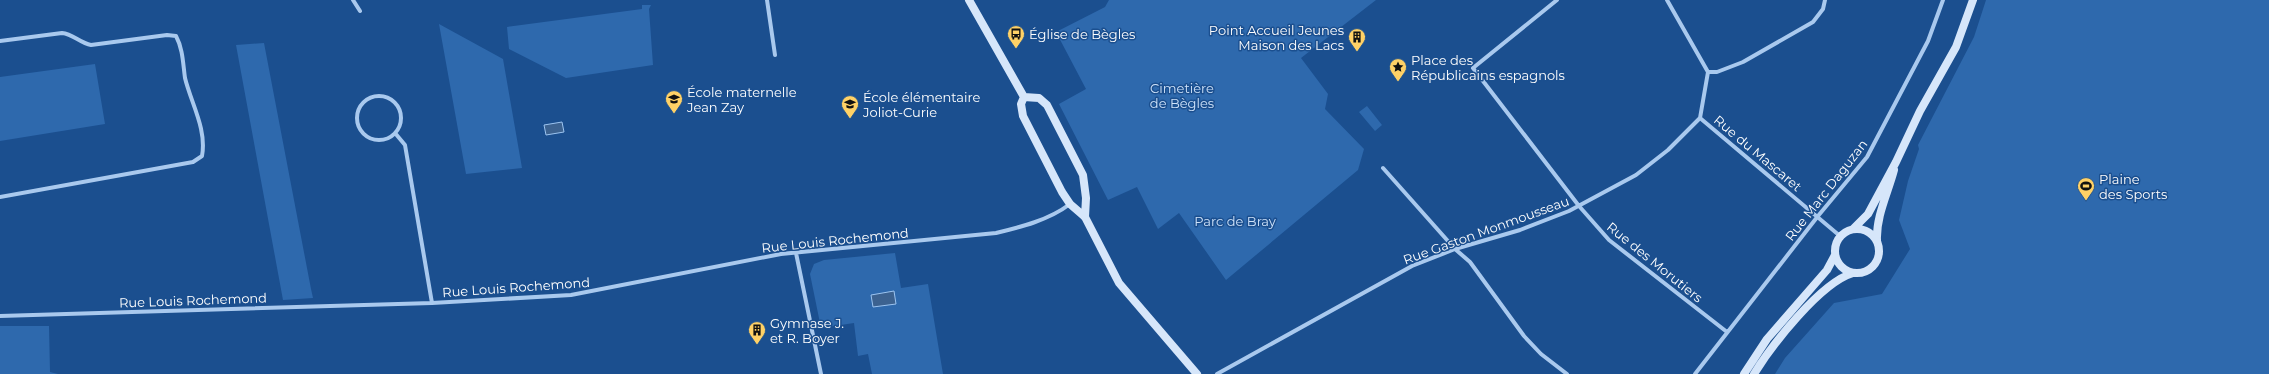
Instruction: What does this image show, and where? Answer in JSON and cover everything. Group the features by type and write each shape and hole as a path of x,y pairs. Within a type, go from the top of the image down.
{"street":[{"path":"353,0 360,11"},
{"path":"767,0 775,55"},
{"path":"969,0 1024,97"},
{"name":"Rue des Morutiers","path":"1557,0 1473,68 1579,206 1609,240 1727,332"},
{"path":"1667,0 1708,72 1700,118"},
{"path":"1708,72 1717,72 1743,62 1813,22 1823,9 1825,0"},
{"name":"Rue Marc Daguzan","path":"1695,374 1818,216 1867,157 1928,40 1943,0"},
{"path":"1853,273 1840,266 1835,255 1835,248 1840,236 1853,229 1868,214 1896,162 1920,111 1956,47 1973,0"},
{"path":"0,41 62,33 69,34 84,44 91,45 167,35 176,36 180,44 186,80 195,106 203,147 202,156 193,162 0,197"},
{"path":"382,96 395,103 401,116 400,123 395,133 379,140 366,135 361,130 357,116 362,103 368,99 382,96"},
{"path":"1024,97 1021,104 1023,116 1062,192 1070,204 1085,217 1119,283 1197,374"},
{"path":"1024,97 1039,98 1047,105 1083,175 1086,198 1085,217"},
{"name":"Rue du Mascaret","path":"1700,118 1840,236"},
{"name":"Rue Gaston Monmousseau","path":"1217,374 1412,266 1455,249 1520,230 1579,206 1636,175 1668,150 1700,118"},
{"path":"395,133 405,145 432,303"},
{"path":"1754,374 1778,341 1806,309 1838,279 1853,273 1867,271 1873,267 1880,254 1877,240 1878,218 1888,195 1896,162"},
{"path":"1383,168 1455,249 1470,262 1524,336 1542,354 1567,374"},
{"name":"Rue Louis Rochemond","path":"0,316 432,303 571,295 796,252 996,233 1026,225 1062,210 1070,204"},
{"path":"1853,229 1867,230 1877,240"},
{"path":"796,252 822,374"},
{"path":"1744,374 1767,339 1827,270 1835,255"}],"green space":[{"name":"Cimetière de Bègles","path":"1109,0 1376,0 1301,58 1328,94 1325,109 1364,149 1358,170 1226,280 1179,213 1158,229 1137,187 1108,200 1059,104 1086,89 1056,32 1105,7"},
{"name":"Plaine des Sports","path":"1986,0 2269,0 2269,374 1775,374 1785,358 1834,303 1882,294 1910,249 1899,220 1908,181 1919,149 1918,145 1974,37"},
{"path":"642,5 651,5 649,9 653,65 566,78 509,49 507,27 642,9"},
{"path":"439,24 503,59 522,168 466,174"},
{"path":"264,43 313,298 283,300 236,45"},
{"path":"95,64 105,124 0,141 0,77"},
{"path":"1367,106 1382,125 1375,131 1359,112"},
{"path":"895,253 901,288 928,284 943,374 872,374 868,354 858,356 854,323 821,328 810,274 814,264 824,260"},
{"path":"0,326 49,326 50,372 58,374 0,374"}],"shaded area":[{"path":"562,122 564,132 546,135 544,125"},
{"path":"894,291 896,304 873,307 871,295"}],"place":[{"name":"Église de Bègles","path":"1016,49"},
{"name":"Point Accueil Jeunes Maison des Lacs","path":"1357,52"},
{"name":"Place des Républicains espagnols","path":"1398,82"},
{"name":"École maternelle Jean Zay","path":"674,114"},
{"name":"École élémentaire Joliot-Curie","path":"850,119"},
{"name":"Plaine des Sports","path":"2086,201"},
{"name":"Gymnase J. et R. Boyer","path":"757,345"}],"park label":[{"name":"Parc de Bray","path":"1235,221"}]}
